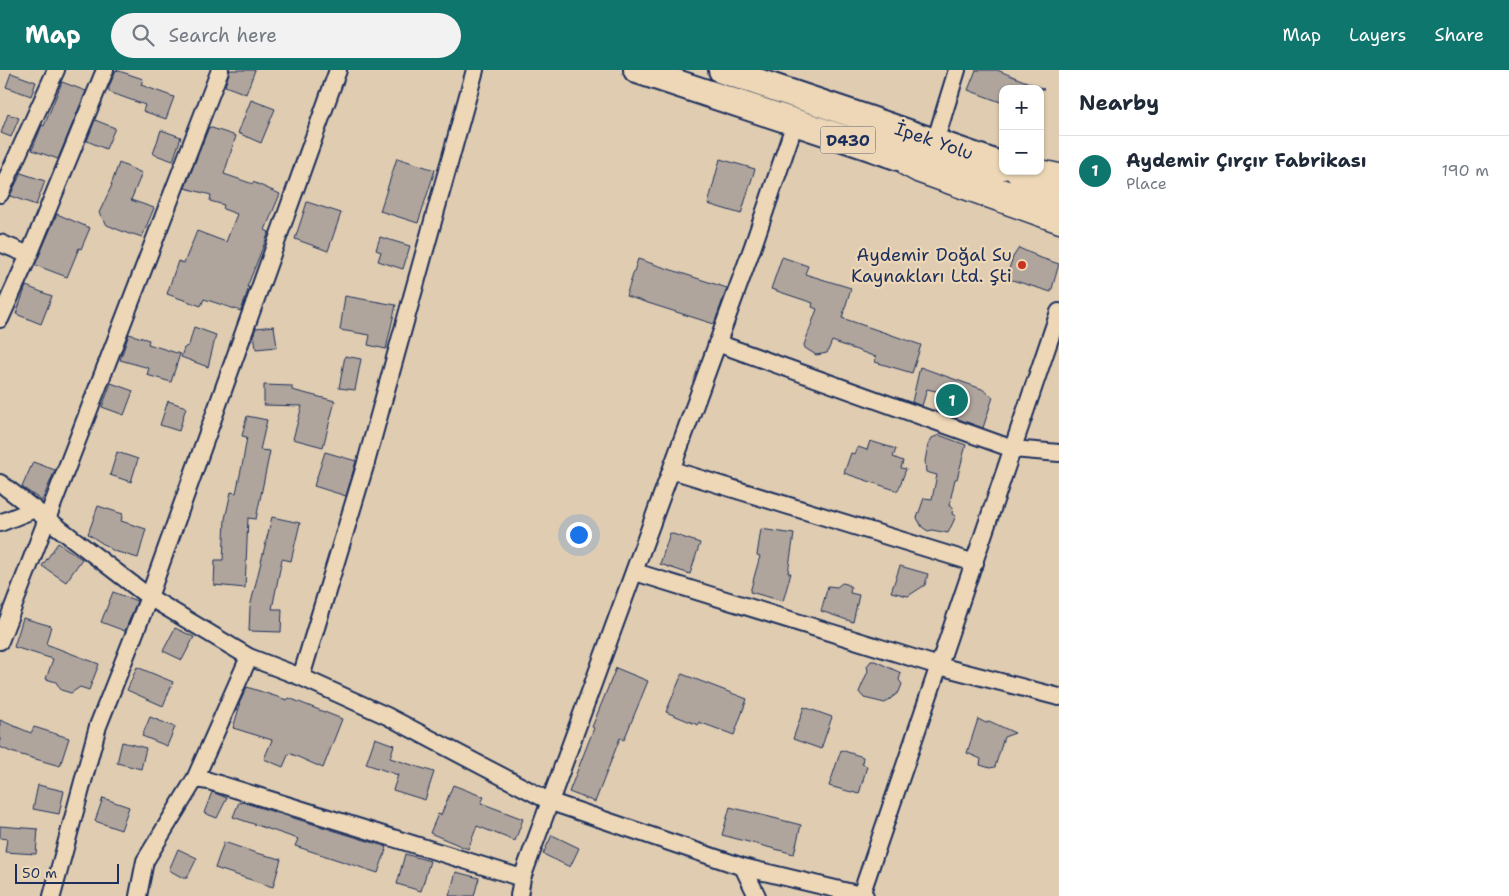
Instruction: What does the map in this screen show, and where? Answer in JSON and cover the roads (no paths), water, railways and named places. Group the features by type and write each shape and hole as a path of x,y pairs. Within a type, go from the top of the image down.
{"highway":[{"name":"D430","path":"637,70 864,144 1059,212"},
{"name":"İpek Yolu","path":"722,70 999,165"},
{"path":"1030,175 1059,185"}],"street":[{"path":"0,194 56,70"},
{"path":"0,319 29,255 105,70"},
{"path":"0,641 41,514 220,70"},
{"path":"52,896 98,726 148,597 338,70"},
{"path":"301,677 366,466 475,70"},
{"path":"935,142 957,70"},
{"path":"195,779 209,781 523,890 551,802 753,246 795,123"},
{"path":"0,243 29,255"},
{"path":"0,483 148,597 249,657 301,677 387,716 551,802 743,867 863,896 1059,312"},
{"path":"717,342 1013,449 1059,453"},
{"path":"672,470 975,563"},
{"path":"0,524 41,514"},
{"path":"635,572 939,666 1059,697"},
{"path":"138,896 145,861 195,779 249,657"},
{"path":"743,867 757,896"}],"lane":[{"path":"864,144 886,161"},
{"path":"1044,165 1059,168"},
{"path":"897,168 916,178 1059,229"}],"place":[{"name":"Aydemir Doğal Su Kaynakları Ltd. Şti","path":"1022,265"},
{"name":"Aydemir Çırçır Fabrikası","path":"952,400"}]}
